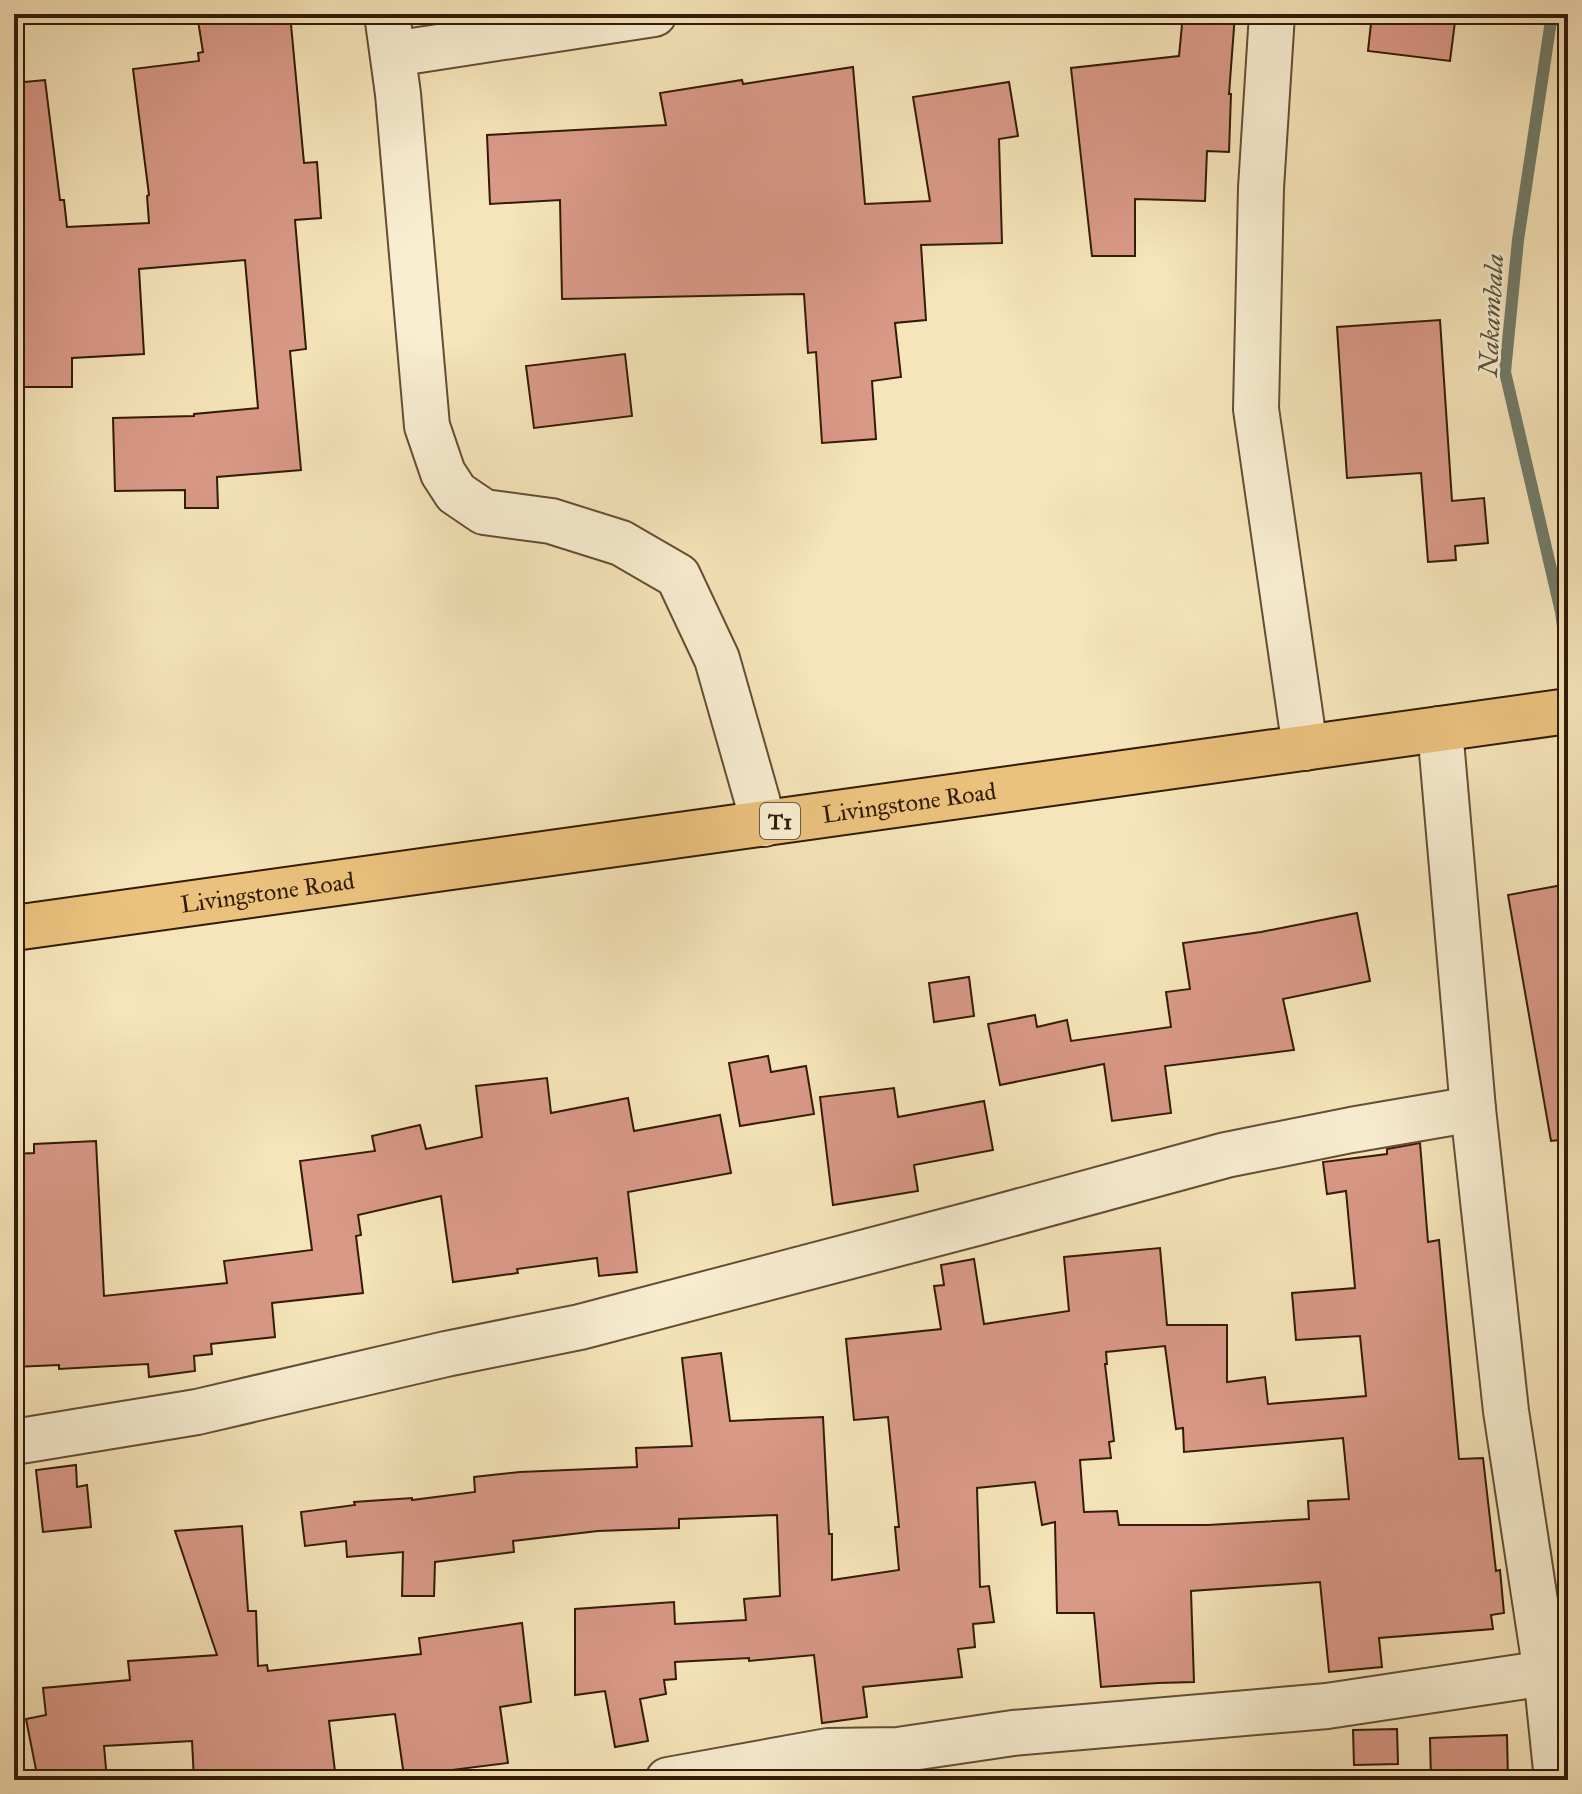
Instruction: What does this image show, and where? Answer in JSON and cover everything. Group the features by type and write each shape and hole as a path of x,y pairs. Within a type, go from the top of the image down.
{"highway":[{"name":"Livingstone Road","path":"14,928 1557,713"}],"street":[{"path":"654,14 390,34 427,426 443,473 456,493 484,512 551,521 621,543 678,576 717,659 764,824"},
{"path":"1272,14 1261,188 1256,409 1305,748"},
{"path":"1440,729 1473,1109 1506,1411 1546,1673 1557,1780"},
{"path":"14,1442 197,1412 446,1354 580,1327 1226,1155 1473,1109"},
{"path":"668,1780 828,1751 898,1750 1013,1733 1327,1706 1546,1673"}],"building":[{"path":"197,14 290,14 304,163 317,162 321,218 295,220 306,349 290,351 301,470 217,477 218,508 185,508 185,490 115,491 113,418 194,416 258,408 245,260 139,269 144,354 72,358 72,387 20,387 20,355 14,355 14,83 45,80 60,200 64,200 67,227 149,223 149,195 133,69 199,61 198,53 203,52"},
{"path":"1183,14 1235,14 1229,94 1229,152 1207,151 1205,201 1135,199 1135,256 1092,256 1071,68 1179,56"},
{"path":"1372,14 1456,14 1450,61 1368,51"},
{"path":"853,67 865,204 930,201 913,97 1009,82 1018,136 999,139 1002,243 921,245 926,320 895,323 901,377 872,381 876,439 822,443 816,352 808,353 804,294 562,299 560,200 490,204 487,135 666,125 660,93"},
{"path":"1440,320 1452,501 1484,498 1488,543 1455,546 1456,560 1428,562 1421,473 1347,478 1337,327"},
{"path":"625,354 632,416 534,428 526,366"},
{"path":"1568,884 1568,1139 1551,1141 1508,895"},
{"path":"1357,913 1370,981 1283,999 1294,1050 1165,1066 1171,1113 1112,1121 1104,1064 1000,1085 988,1024 1035,1015 1037,1027 1067,1020 1071,1041 1171,1027 1166,992 1190,989 1183,943 1261,932"},
{"path":"969,977 974,1016 934,1022 929,983"},
{"path":"768,1056 771,1072 806,1066 814,1114 740,1126 729,1063"},
{"path":"547,1078 551,1113 628,1098 634,1131 720,1115 731,1173 628,1192 637,1272 599,1276 597,1258 453,1282 441,1196 358,1215 361,1235 356,1236 363,1293 272,1303 275,1337 211,1344 212,1354 194,1356 195,1371 149,1377 148,1364 59,1369 59,1365 14,1367 14,1154 34,1153 34,1144 96,1141 104,1296 227,1283 224,1261 312,1250 300,1161 375,1151 372,1136 420,1125 426,1149 482,1137 476,1086"},
{"path":"894,1088 898,1117 984,1101 993,1150 914,1165 918,1191 833,1205 820,1097"},
{"path":"1420,1143 1428,1242 1439,1240 1459,1459 1483,1458 1496,1571 1500,1570 1504,1613 1491,1615 1493,1629 1379,1638 1382,1667 1329,1672 1320,1582 1191,1591 1194,1682 1101,1687 1094,1613 1057,1613 1055,1522 1042,1525 1035,1482 977,1488 980,1587 989,1586 994,1622 973,1624 975,1647 958,1649 962,1677 863,1687 867,1717 822,1723 814,1655 749,1661 749,1658 675,1662 676,1679 664,1680 666,1694 640,1699 648,1741 615,1747 605,1691 575,1695 575,1609 674,1602 675,1624 746,1620 744,1599 780,1596 777,1515 679,1519 679,1528 598,1531 513,1541 514,1552 435,1562 434,1596 402,1596 403,1552 347,1557 346,1541 305,1546 301,1512 355,1505 354,1502 412,1500 475,1492 474,1477 637,1467 636,1448 692,1446 682,1358 721,1353 730,1421 823,1417 829,1534 832,1534 832,1580 899,1570 895,1527 899,1527 888,1417 854,1420 846,1339 941,1329 934,1286 944,1285 941,1265 974,1259 984,1324 1069,1311 1064,1257 1160,1248 1167,1325 1227,1325 1227,1382 1265,1377 1268,1404 1366,1396 1360,1336 1296,1340 1292,1293 1355,1288 1346,1191 1327,1194 1323,1162 1387,1154 1387,1149","holes":["1165,1346 1176,1429 1183,1428 1184,1452 1343,1438 1349,1499 1308,1501 1309,1519 1208,1525 1119,1525 1117,1511 1084,1512 1080,1460 1111,1458 1109,1442 1114,1441 1106,1352"]},
{"path":"76,1465 77,1487 87,1485 91,1527 43,1532 36,1470"},
{"path":"242,1526 248,1611 256,1611 258,1666 267,1665 268,1671 421,1654 419,1638 522,1623 531,1702 500,1707 508,1763 404,1776 395,1714 329,1721 336,1780 194,1780 192,1741 104,1746 107,1780 38,1780 26,1719 46,1715 43,1688 130,1680 128,1661 217,1655 175,1531"},
{"path":"1397,1729 1398,1764 1354,1765 1353,1730"},
{"path":"1507,1735 1508,1780 1431,1780 1430,1738"}],"waterway":[{"name":"Nakambala","path":"1552,14 1518,240 1505,372 1561,612 1568,663"}]}
